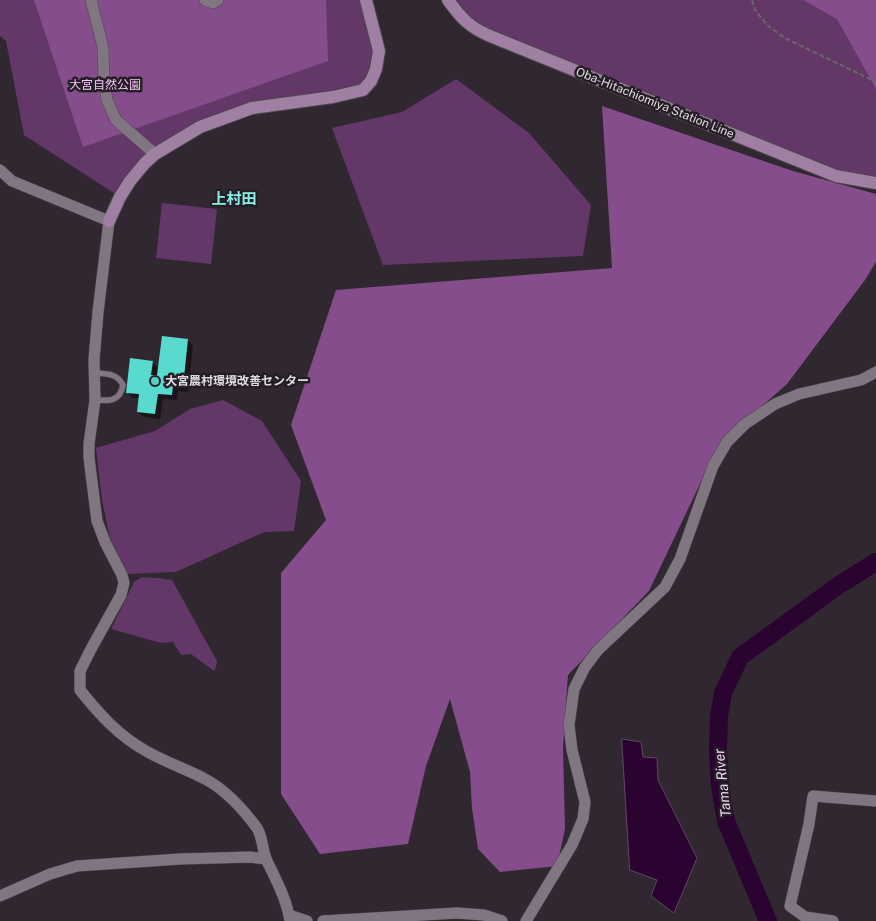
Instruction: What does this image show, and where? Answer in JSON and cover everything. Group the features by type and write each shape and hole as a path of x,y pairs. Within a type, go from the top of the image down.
{"main road":[{"path":"109,222 120,197 145,163 155,154 200,127 252,108 333,97 363,90 371,81 376,69 379,51 366,0"},
{"name":"Oba-Hitachiomiya Station Line","path":"448,0 471,26 490,36 836,176 876,183"}],"street":[{"path":"91,0 103,48 104,81 107,100 116,120 155,154"},
{"path":"204,0 214,3 218,0"},
{"path":"0,170 12,181 109,222 98,312 94,360 95,400 89,458 97,521 124,583 121,595 80,672 80,690 98,713 119,733 146,751 206,780 233,799 258,830 266,859 278,882 290,918 307,921"},
{"path":"526,921 572,845 583,819 585,802 572,750 569,725 574,689 585,667 598,650 665,586 680,559 713,466 727,442 745,424 774,404 799,394 862,380 876,372"},
{"path":"834,921 804,919 790,906 809,824 813,796 876,801"},
{"path":"0,896 50,874 77,866 180,859 250,857 266,859"},
{"path":"323,921 457,913 484,915 502,921"}],"lane":[{"path":"94,373 114,375 120,379 123,385 119,394 114,399 109,401 95,400"}],"path":[{"path":"752,0 756,10 767,25 785,38 876,82"}],"green space":[{"name":"大宮自然公園","path":"0,0 366,0 379,51 363,90 252,108 155,154 120,197 24,135 6,41 0,36"},
{"name":"大宮自然公園","path":"34,0 326,0 328,61 83,147"},
{"path":"448,0 876,0 876,183 854,179 490,36"},
{"path":"803,0 876,0 876,89 837,19"},
{"path":"456,79 529,133 591,205 583,256 383,265 332,128 402,112"},
{"path":"602,106 793,171 876,194 876,262 865,280 787,384 719,444 649,591 568,675 563,747 565,829 557,866 500,872 478,849 472,808 470,772 450,699 426,766 408,844 320,854 281,794 281,573 326,520 291,425 336,290 612,268"},
{"path":"162,203 217,209 211,264 156,258"},
{"path":"223,400 262,421 301,481 294,531 264,532 176,572 128,574 110,538 102,500 96,448 155,431 190,409"},
{"path":"142,577 172,580 217,661 214,671 191,654 181,655 173,642 161,643 111,629 134,582"}],"shaded area":[{"path":"622,739 641,742 643,757 657,758 658,780 697,858 674,913 651,896 657,880 630,870"}],"building":[{"name":"大宮農村環境改善センター","path":"162,336 188,339 183,387 173,386 172,395 158,394 155,414 137,412 139,394 126,393 130,358 153,361 151,375 157,375"}],"waterway":[{"name":"Tama River","path":"768,921 726,821 720,787 718,750 719,716 723,693 740,657 839,585 876,562"}],"place":[{"name":"大宮農村環境改善センター","path":"155,381"}],"district":[{"name":"上村田","path":"234,199"}]}
